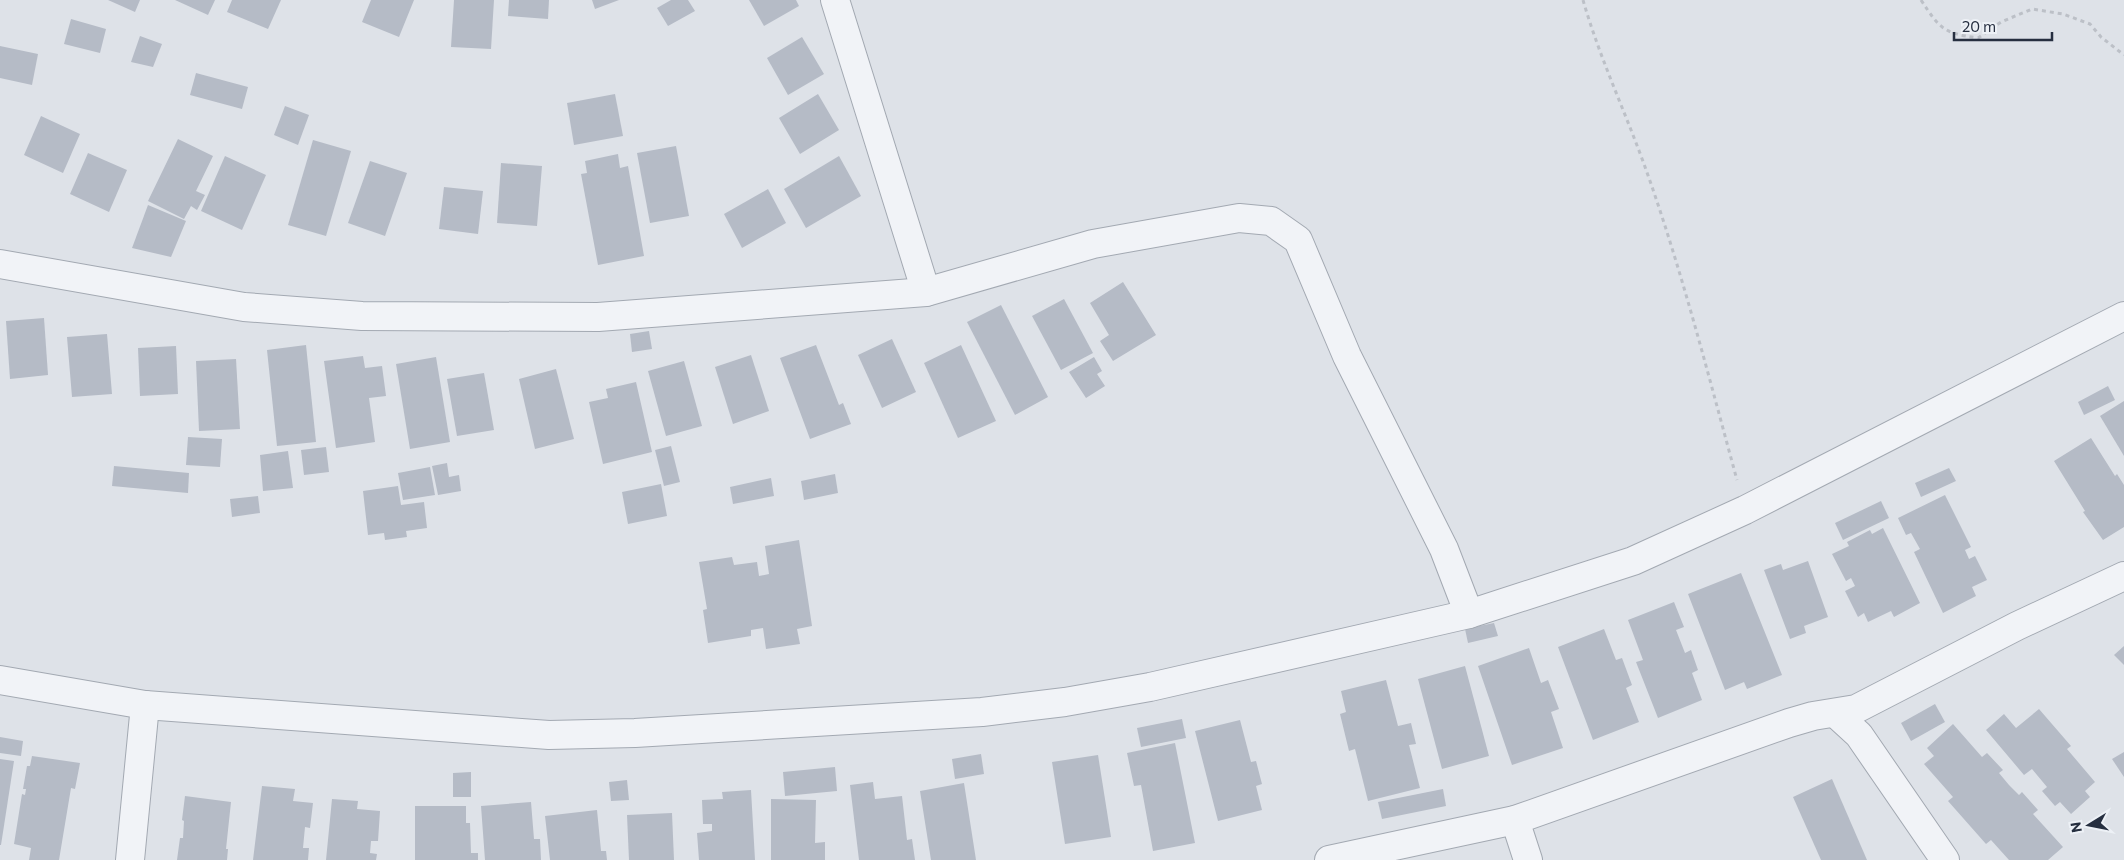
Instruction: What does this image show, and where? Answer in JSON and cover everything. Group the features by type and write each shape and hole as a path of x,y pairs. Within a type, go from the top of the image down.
{"street":[{"path":"834,0 926,292"},
{"path":"0,264 244,306 362,316 598,317 926,292 1093,244 1239,218 1272,221 1298,240 1347,356 1444,549 1469,614"},
{"path":"0,680 145,705 549,735 645,732 982,712 1065,702 1150,687 1469,614 1633,561 1746,510 2124,316"},
{"path":"1329,860 1515,820 1789,723 1813,716 1856,709 2017,626 2124,576"},
{"path":"130,860 145,705"},
{"path":"1836,713 1859,735 1945,860"},
{"path":"1515,820 1528,860"}],"path":[{"path":"1583,0 1594,39 1644,163 1684,287 1746,510"},
{"path":"1921,0 1936,23 1952,34 1978,38 2001,22 2032,9 2063,14 2090,24 2100,37 2124,55"}],"building":[{"path":"108,0 140,0 135,12"},
{"path":"175,0 215,0 208,15"},
{"path":"232,0 281,0 268,29 227,12"},
{"path":"371,0 414,0 399,37 362,22"},
{"path":"454,0 494,0 491,49 451,47"},
{"path":"509,0 549,0 548,19 508,16"},
{"path":"592,0 619,0 595,9"},
{"path":"671,0 688,0 695,11 668,26 657,8"},
{"path":"749,0 796,0 799,6 764,26"},
{"path":"71,19 106,29 100,53 64,44"},
{"path":"140,36 162,44 153,67 131,62"},
{"path":"802,37 824,74 788,95 767,58"},
{"path":"0,46 38,54 32,85 0,78"},
{"path":"196,73 248,87 242,109 190,95"},
{"path":"615,94 623,136 574,145 567,103"},
{"path":"818,94 839,130 800,154 779,118"},
{"path":"285,106 309,115 298,145 274,135"},
{"path":"41,116 80,134 63,173 24,155"},
{"path":"178,139 213,156 196,191 205,195 197,210 191,206 184,219 148,201"},
{"path":"313,140 351,151 326,236 288,225"},
{"path":"676,146 689,216 650,223 637,153"},
{"path":"88,153 127,170 109,212 70,194"},
{"path":"618,154 620,168 628,166 644,256 598,265 581,174 587,173 585,161"},
{"path":"225,156 266,175 242,230 201,211"},
{"path":"839,156 861,196 806,228 784,189"},
{"path":"370,161 407,173 385,236 348,223"},
{"path":"501,163 542,166 537,226 497,223"},
{"path":"444,187 483,191 478,234 439,229"},
{"path":"768,189 786,223 742,248 724,214"},
{"path":"148,205 186,221 171,257 132,248"},
{"path":"1123,282 1156,335 1113,361 1100,341 1109,335 1090,303"},
{"path":"1064,299 1093,353 1061,370 1032,316"},
{"path":"1001,305 1048,397 1015,415 967,322"},
{"path":"44,318 48,375 10,379 6,321"},
{"path":"649,331 652,349 632,352 630,334"},
{"path":"107,334 112,394 72,397 67,337"},
{"path":"892,339 916,392 882,408 858,355"},
{"path":"306,345 316,442 277,446 267,350"},
{"path":"816,345 839,405 843,403 851,424 810,439 780,358"},
{"path":"961,345 996,421 958,438 924,363"},
{"path":"176,346 178,394 140,396 138,348"},
{"path":"751,355 769,411 733,424 715,367"},
{"path":"363,356 365,368 382,366 386,396 369,398 375,442 336,448 324,361"},
{"path":"436,357 450,442 410,449 396,364"},
{"path":"1094,357 1102,371 1097,374 1105,386 1086,398 1069,372"},
{"path":"236,359 240,429 199,431 196,361"},
{"path":"684,361 702,426 666,436 648,371"},
{"path":"556,369 574,439 535,449 519,379"},
{"path":"484,373 494,430 457,436 447,379"},
{"path":"636,382 652,452 603,464 589,402 608,398 606,389"},
{"path":"2108,386 2115,400 2084,415 2078,402"},
{"path":"2124,401 2124,456 2100,416"},
{"path":"188,437 222,439 220,467 186,465"},
{"path":"2091,438 2115,476 2117,474 2124,485 2124,527 2103,540 2083,512 2085,511 2054,461"},
{"path":"671,446 680,482 664,486 655,450"},
{"path":"326,447 329,472 304,475 301,450"},
{"path":"288,451 293,488 263,491 260,455"},
{"path":"447,463 449,477 459,475 461,491 438,495 432,466"},
{"path":"114,466 189,473 188,493 112,486"},
{"path":"430,467 435,495 403,500 398,473"},
{"path":"1949,468 1956,481 1921,497 1915,483"},
{"path":"835,474 838,493 804,500 801,481"},
{"path":"771,478 774,496 733,504 730,487"},
{"path":"661,484 667,516 628,524 622,492"},
{"path":"398,486 401,505 424,502 427,528 406,531 407,537 385,540 384,533 368,535 363,491"},
{"path":"1945,495 1971,547 1965,550 1969,559 1975,556 1987,580 1972,587 1976,596 1943,613 1914,552 1920,549 1911,533 1906,535 1898,518"},
{"path":"258,496 260,513 232,517 230,499"},
{"path":"1881,501 1889,518 1843,540 1835,523"},
{"path":"1883,528 1920,603 1894,617 1891,611 1868,622 1864,613 1858,617 1845,591 1855,586 1851,578 1846,581 1832,554 1849,546 1847,542 1870,530 1872,534"},
{"path":"799,540 812,626 797,629 800,644 766,649 763,628 751,630 751,636 708,643 703,610 707,609 699,562 732,557 734,565 757,562 759,576 769,574 765,546"},
{"path":"1808,561 1828,617 1804,626 1806,633 1790,639 1764,570 1781,564 1783,570"},
{"path":"1741,573 1782,675 1747,689 1744,682 1725,690 1688,594"},
{"path":"1674,602 1684,627 1676,630 1685,653 1691,650 1698,670 1692,673 1702,700 1658,718 1636,662 1643,660 1628,620"},
{"path":"1494,623 1498,636 1468,643 1465,629"},
{"path":"1604,629 1616,660 1622,658 1632,685 1626,688 1639,722 1593,740 1558,647"},
{"path":"2124,646 2124,665 2114,655"},
{"path":"1529,648 1541,683 1548,680 1559,709 1551,712 1563,748 1512,765 1478,666"},
{"path":"1465,666 1489,756 1442,769 1418,679"},
{"path":"1386,680 1398,726 1411,723 1416,744 1409,745 1420,788 1368,801 1355,749 1349,751 1340,714 1346,712 1341,691"},
{"path":"1935,704 1945,722 1911,741 1901,723"},
{"path":"2039,709 2071,746 2067,749 2095,782 2085,791 2090,797 2071,814 2060,802 2055,806 2042,791 2047,787 2032,769 2024,775 1986,730 2004,714 2016,728"},
{"path":"1182,719 1186,738 1141,747 1137,728"},
{"path":"1240,720 1251,762 1256,761 1262,784 1256,786 1262,810 1218,821 1195,731"},
{"path":"1953,724 1982,757 1987,753 2003,770 1999,773 2009,785 2019,795 2022,792 2038,810 2033,814 2063,847 2048,860 2009,860 1991,840 1986,844 1948,801 1953,797 1924,764 1934,756 1927,748"},
{"path":"0,737 23,741 21,756 0,753"},
{"path":"1175,743 1195,843 1153,851 1141,785 1134,786 1127,753"},
{"path":"2124,752 2124,777 2112,759"},
{"path":"981,754 984,774 955,779 952,759"},
{"path":"1098,755 1111,837 1065,844 1052,762"},
{"path":"32,756 80,763 75,789 71,788 59,860 29,860 31,848 14,844 22,794 25,795 26,789 23,789 27,766 30,766"},
{"path":"0,759 14,761 1,845 0,845"},
{"path":"835,767 837,791 785,796 783,772"},
{"path":"471,772 471,797 453,797 453,773"},
{"path":"1832,779 1867,860 1821,860 1793,797"},
{"path":"627,780 629,800 611,801 609,782"},
{"path":"873,782 875,799 902,796 907,840 912,839 915,860 859,860 850,785"},
{"path":"964,783 976,860 931,860 920,791"},
{"path":"262,786 295,789 293,801 313,803 310,828 305,827 303,848 309,848 308,860 253,860"},
{"path":"1443,789 1446,806 1382,819 1378,802"},
{"path":"751,790 755,860 699,860 697,833 712,831 712,824 703,824 702,800 723,799 722,792"},
{"path":"185,796 231,802 226,849 228,849 227,860 177,860 180,838 183,838 184,821 182,820"},
{"path":"332,799 358,801 357,809 380,811 378,841 371,841 370,853 377,854 376,860 326,860"},
{"path":"771,799 816,800 815,843 825,842 825,860 771,860"},
{"path":"531,802 534,839 540,839 541,860 485,860 481,806"},
{"path":"415,806 466,806 466,823 470,823 471,853 478,853 478,860 415,860"},
{"path":"597,810 601,851 606,851 607,860 550,860 545,816"},
{"path":"672,813 674,860 629,860 627,815"}]}
